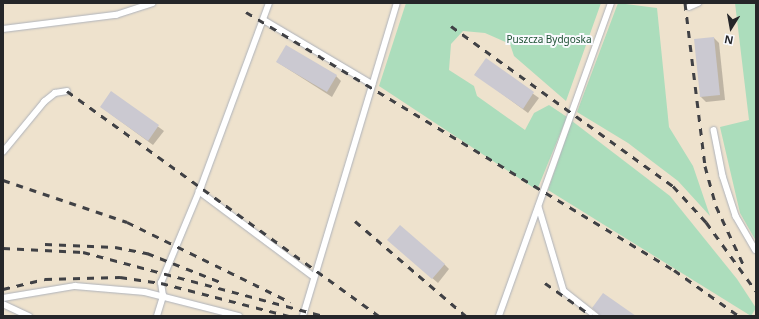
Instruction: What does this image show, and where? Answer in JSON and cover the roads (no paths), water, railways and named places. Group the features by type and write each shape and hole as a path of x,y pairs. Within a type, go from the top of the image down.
{"lane":[{"path":"3,29 116,15 152,3"},
{"path":"157,316 163,296 161,283 199,191 264,20 269,3"},
{"path":"303,316 313,276 397,3"},
{"path":"499,316 611,3"},
{"path":"689,7 698,3"},
{"path":"264,20 372,84"},
{"path":"3,152 44,102 55,93 67,91"},
{"path":"714,130 722,176 736,216 756,250"},
{"path":"199,191 313,276"},
{"path":"538,207 564,291 596,316"},
{"path":"3,298 75,286 163,296 239,316"},
{"path":"3,304 29,316"}],"railway":[{"path":"685,3 705,166 716,206 744,266"},
{"path":"246,12 674,270 739,316"},
{"path":"451,26 673,186 706,222 756,291"},
{"path":"67,91 379,316"},
{"path":"3,180 127,222 290,302"},
{"path":"355,221 466,316"},
{"path":"45,244 115,247 147,253 223,283"},
{"path":"3,248 83,252 323,316"},
{"path":"3,289 45,279 120,277 161,283 289,316"},
{"path":"545,283 592,316"}],"park label":[{"name":"Puszcza Bydgoska","path":"549,40"}]}
